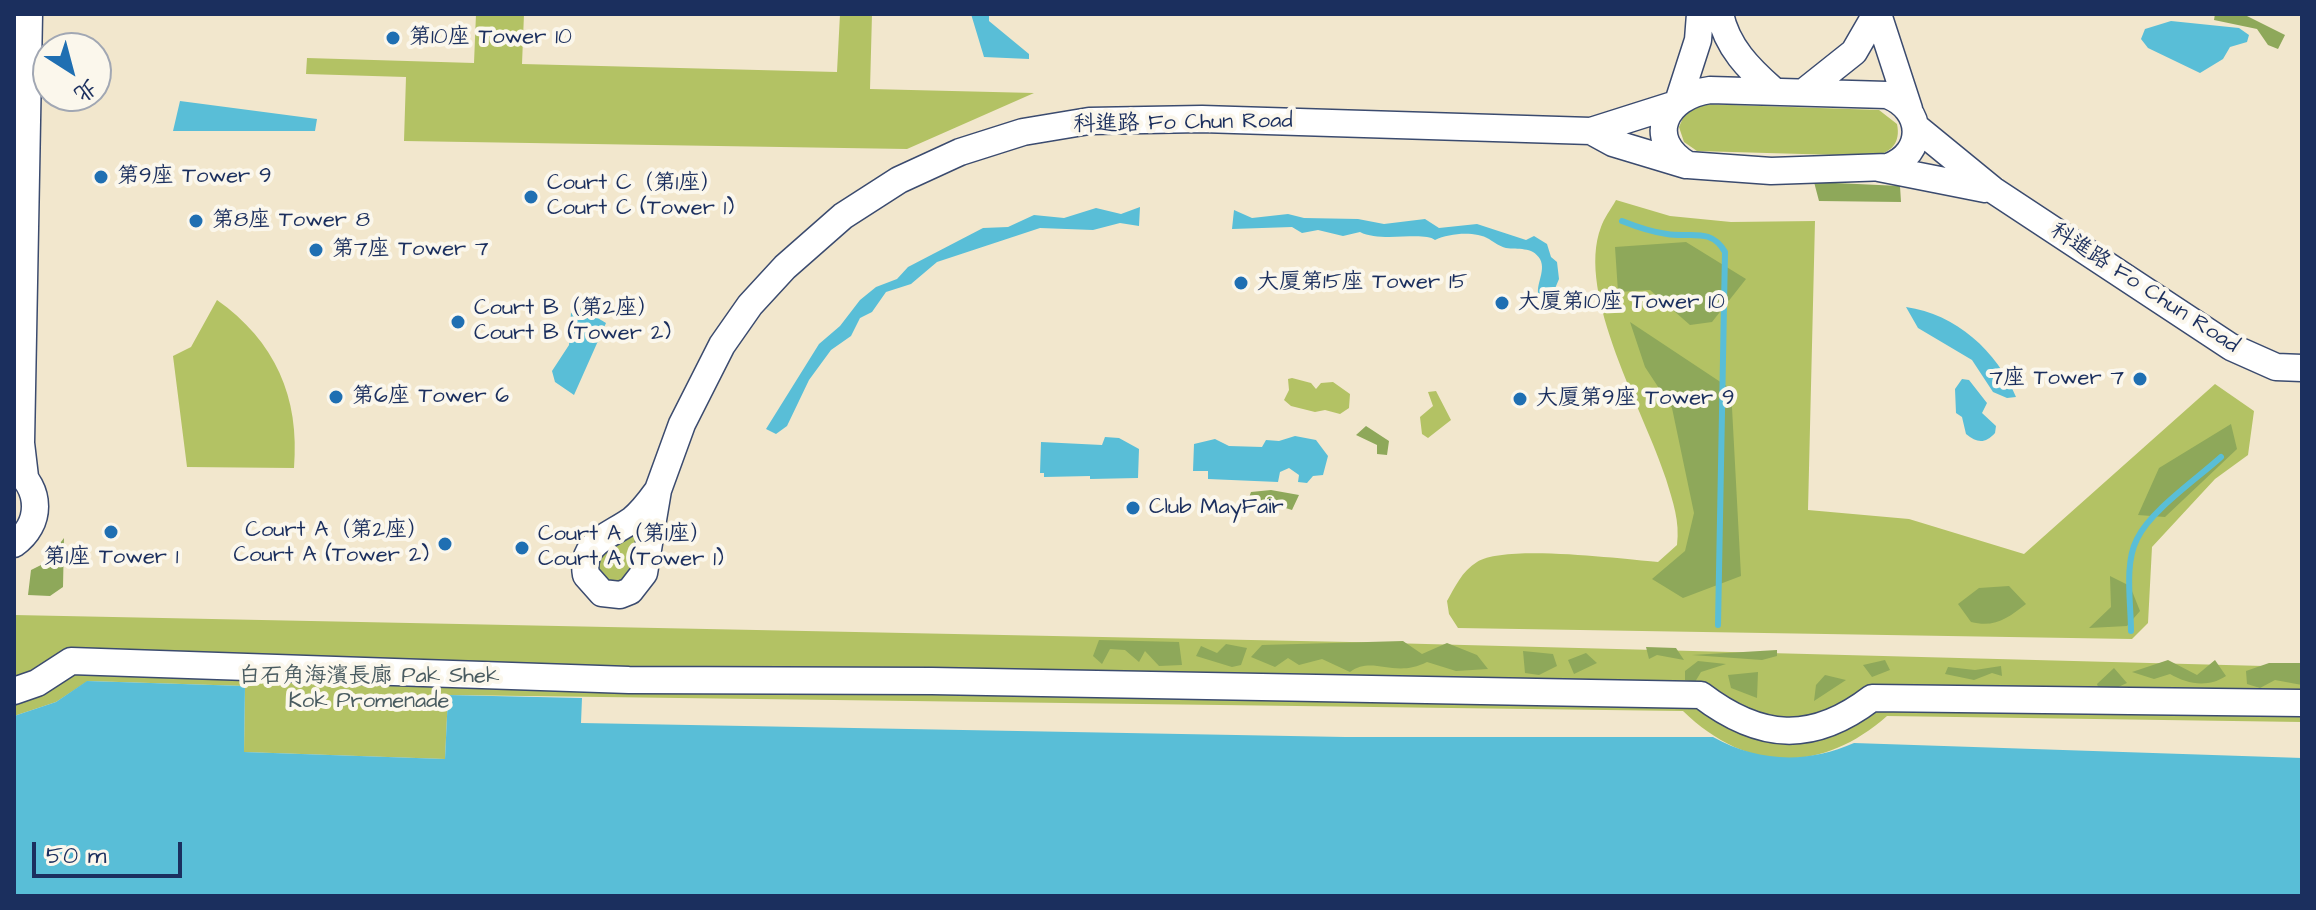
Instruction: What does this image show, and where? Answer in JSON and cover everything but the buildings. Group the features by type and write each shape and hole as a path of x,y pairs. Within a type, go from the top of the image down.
{"street":[{"path":"14,544 25,535 36,512 36,500 20,473 22,49 29,14"},
{"path":"1700,14 1698,40 1665,124 1667,144 1677,159 1701,168"},
{"path":"1720,14 1732,45 1748,67 1773,90"},
{"path":"1805,91 1854,52 1877,14"},
{"path":"1877,14 1913,118 1909,154 1896,164 1878,168"},
{"name":"科進路 Fo Chun Road","path":"658,490 694,398 722,345 750,305 785,267 843,216 899,180 960,152 1023,132 1089,121 1202,119 1591,131 1710,90 1870,91 1898,99 1913,118 1993,190 2231,347 2276,367 2302,368"},
{"name":"科進路 Fo Chun Road","path":"1591,131 1613,143 1701,168 1878,168 1993,190"},
{"path":"14,691 37,683 71,661 629,680 947,681 1701,695 1725,714 1752,726 1787,732 1815,729 1846,718 1872,698 2302,703"}],"green space":[{"path":"476,14 524,14 522,64 837,72 840,14 872,14 870,89 1034,93 907,149 404,141 406,77 306,74 307,58 474,63"},
{"path":"2215,14 2243,14 2285,35 2278,49 2268,45 2257,29 2214,20"},
{"path":"1702,104 1879,110 1897,124 1898,131 1896,142 1890,150 1873,156 1697,151 1684,142 1679,127 1686,111"},
{"path":"1814,182 1900,186 1901,202 1819,201"},
{"path":"1616,200 1670,216 1731,222 1815,221 1808,510 1909,519 2024,554 2215,384 2254,411 2248,455 2215,479 2152,547 2148,623 2132,639 1458,628 1449,614 1447,601 1463,575 1477,562 1512,554 1537,553 1658,562 1677,545 1677,520 1669,487 1616,353 1597,286 1595,255 1601,227"},
{"path":"1686,242 1746,279 1712,322 1690,325 1650,290 1618,292 1615,247"},
{"path":"217,300 254,334 280,373 293,418 294,468 187,467 173,356 191,347"},
{"path":"1630,322 1731,389 1741,576 1683,598 1652,579 1685,551 1694,513 1672,408 1645,367"},
{"path":"1288,379 1311,383 1316,389 1321,383 1333,382 1350,394 1349,408 1340,414 1291,406 1284,400 1289,390"},
{"path":"1436,391 1451,420 1428,438 1422,434 1420,417 1433,406 1428,392"},
{"path":"2231,424 2237,449 2165,517 2138,515 2159,468"},
{"path":"1366,426 1389,441 1387,455 1377,454 1377,445 1356,435"},
{"path":"1271,490 1299,495 1292,510 1273,504 1256,507 1247,503 1251,492"},
{"path":"648,520 628,581 605,578 598,571 600,551 629,538"},
{"path":"64,538 63,587 50,596 28,595 31,570 45,563"},
{"path":"2110,576 2130,586 2140,611 2127,626 2089,628 2111,607"},
{"path":"2009,586 2026,604 2001,620 1987,624 1971,622 1958,604 1979,588"},
{"name":"白石角海濱長廊 Pak Shek Kok Promenade","path":"14,615 1350,642 2302,667 2302,722 1887,716 1862,735 1836,748 1810,756 1784,758 1758,755 1733,746 1707,731 1683,711 448,695 445,759 244,752 245,686 88,681 56,702 14,716"},
{"path":"1099,640 1179,642 1182,665 1159,666 1145,651 1139,662 1125,650 1110,649 1102,664 1093,656"},
{"path":"1403,641 1422,654 1447,643 1477,655 1488,669 1456,671 1427,662 1404,668 1359,667 1350,672 1322,659 1299,665 1288,658 1275,667 1251,657 1262,645"},
{"path":"1226,644 1247,648 1241,665 1232,667 1196,656 1201,646 1217,653"},
{"path":"1646,647 1676,648 1684,660 1657,655 1649,659"},
{"path":"1777,650 1777,656 1762,660 1692,655"},
{"path":"1523,651 1553,654 1557,666 1539,675 1525,673"},
{"path":"1586,653 1597,663 1574,674 1568,660"},
{"path":"1885,660 1890,670 1872,677 1863,665"},
{"path":"2168,660 2197,675 2215,660 2226,676 2212,682 2198,683 2170,674 2154,679 2132,672"},
{"path":"1698,661 1726,664 1701,672 1695,682 1685,680 1685,671"},
{"path":"2269,663 2302,663 2302,685 2275,680 2260,688 2247,684 2246,671"},
{"path":"2001,666 2002,676 1992,673 1974,680 1945,674 1948,667 1975,670"},
{"path":"2114,668 2127,683 2101,695 2097,684"},
{"path":"1758,672 1757,698 1731,688 1728,675"},
{"path":"1825,675 1846,680 1814,701 1816,685"}],"water":[{"path":"971,14 989,14 989,21 1029,54 1029,59 984,57"},
{"path":"2171,21 2239,28 2249,35 2247,42 2230,47 2223,59 2200,73 2148,48 2141,39 2145,29"},
{"path":"180,101 317,119 315,131 173,131"},
{"path":"1140,207 1139,226 1120,223 1093,230 1040,228 937,262 911,284 886,292 872,312 860,318 851,336 831,350 809,380 787,426 776,434 766,429 819,344 840,326 860,300 876,287 897,279 908,267 983,228 1008,227 1034,215 1064,218 1096,208 1121,214"},
{"path":"1234,210 1252,218 1288,214 1384,224 1425,219 1439,228 1477,224 1526,240 1534,236 1547,244 1551,257 1557,262 1559,279 1551,298 1540,299 1538,290 1542,264 1537,255 1529,250 1504,247 1477,235 1455,234 1435,240 1421,236 1379,237 1360,232 1343,236 1318,230 1302,233 1292,227 1232,229"},
{"path":"1906,307 1942,318 1973,337 1998,365 2016,397 2007,398 1993,392 1972,360 1918,328"},
{"path":"581,308 606,323 574,395 555,382 552,371 569,345 571,313"},
{"path":"1962,379 1969,380 1987,403 1982,413 1996,426 1995,433 1984,441 1977,441 1966,434 1962,417 1956,413 1955,389"},
{"path":"1295,436 1316,440 1328,456 1323,475 1313,476 1307,483 1298,482 1299,475 1289,468 1280,472 1278,482 1208,479 1208,471 1193,471 1194,444 1215,439 1229,446 1262,447 1266,440 1279,441"},
{"path":"1105,437 1119,438 1139,449 1138,478 1044,477 1044,473 1040,473 1041,442 1102,445"},
{"path":"87,681 245,686 244,752 445,759 448,695 582,698 581,723 1345,737 1713,737 1747,751 1783,757 1818,754 1854,743 2302,758 2302,896 14,896 14,716 56,702"}],"waterway":[{"path":"1622,221 1661,233 1707,236 1725,252 1718,625"},
{"path":"2131,631 2129,572 2137,539 2163,506 2221,457"}],"place":[{"name":"第10座 Tower 10","path":"393,38"},
{"name":"第9座 Tower 9","path":"101,177"},
{"name":"Court C（第1座） Court C (Tower 1)","path":"531,197"},
{"name":"第8座 Tower 8","path":"196,221"},
{"name":"第7座 Tower 7","path":"316,250"},
{"name":"大厦第15座 Tower 15","path":"1241,283"},
{"name":"大厦第10座 Tower 10","path":"1502,303"},
{"name":"Court B（第2座） Court B (Tower 2)","path":"458,322"},
{"name":"7座 Tower 7","path":"2140,379"},
{"name":"第6座 Tower 6","path":"336,397"},
{"name":"大厦第9座 Tower 9","path":"1520,399"},
{"name":"Club MayFair","path":"1133,508"},
{"name":"第1座 Tower 1","path":"111,532"},
{"name":"Court A（第2座） Court A (Tower 2)","path":"445,544"},
{"name":"Court A（第1座） Court A (Tower 1)","path":"522,548"}]}
